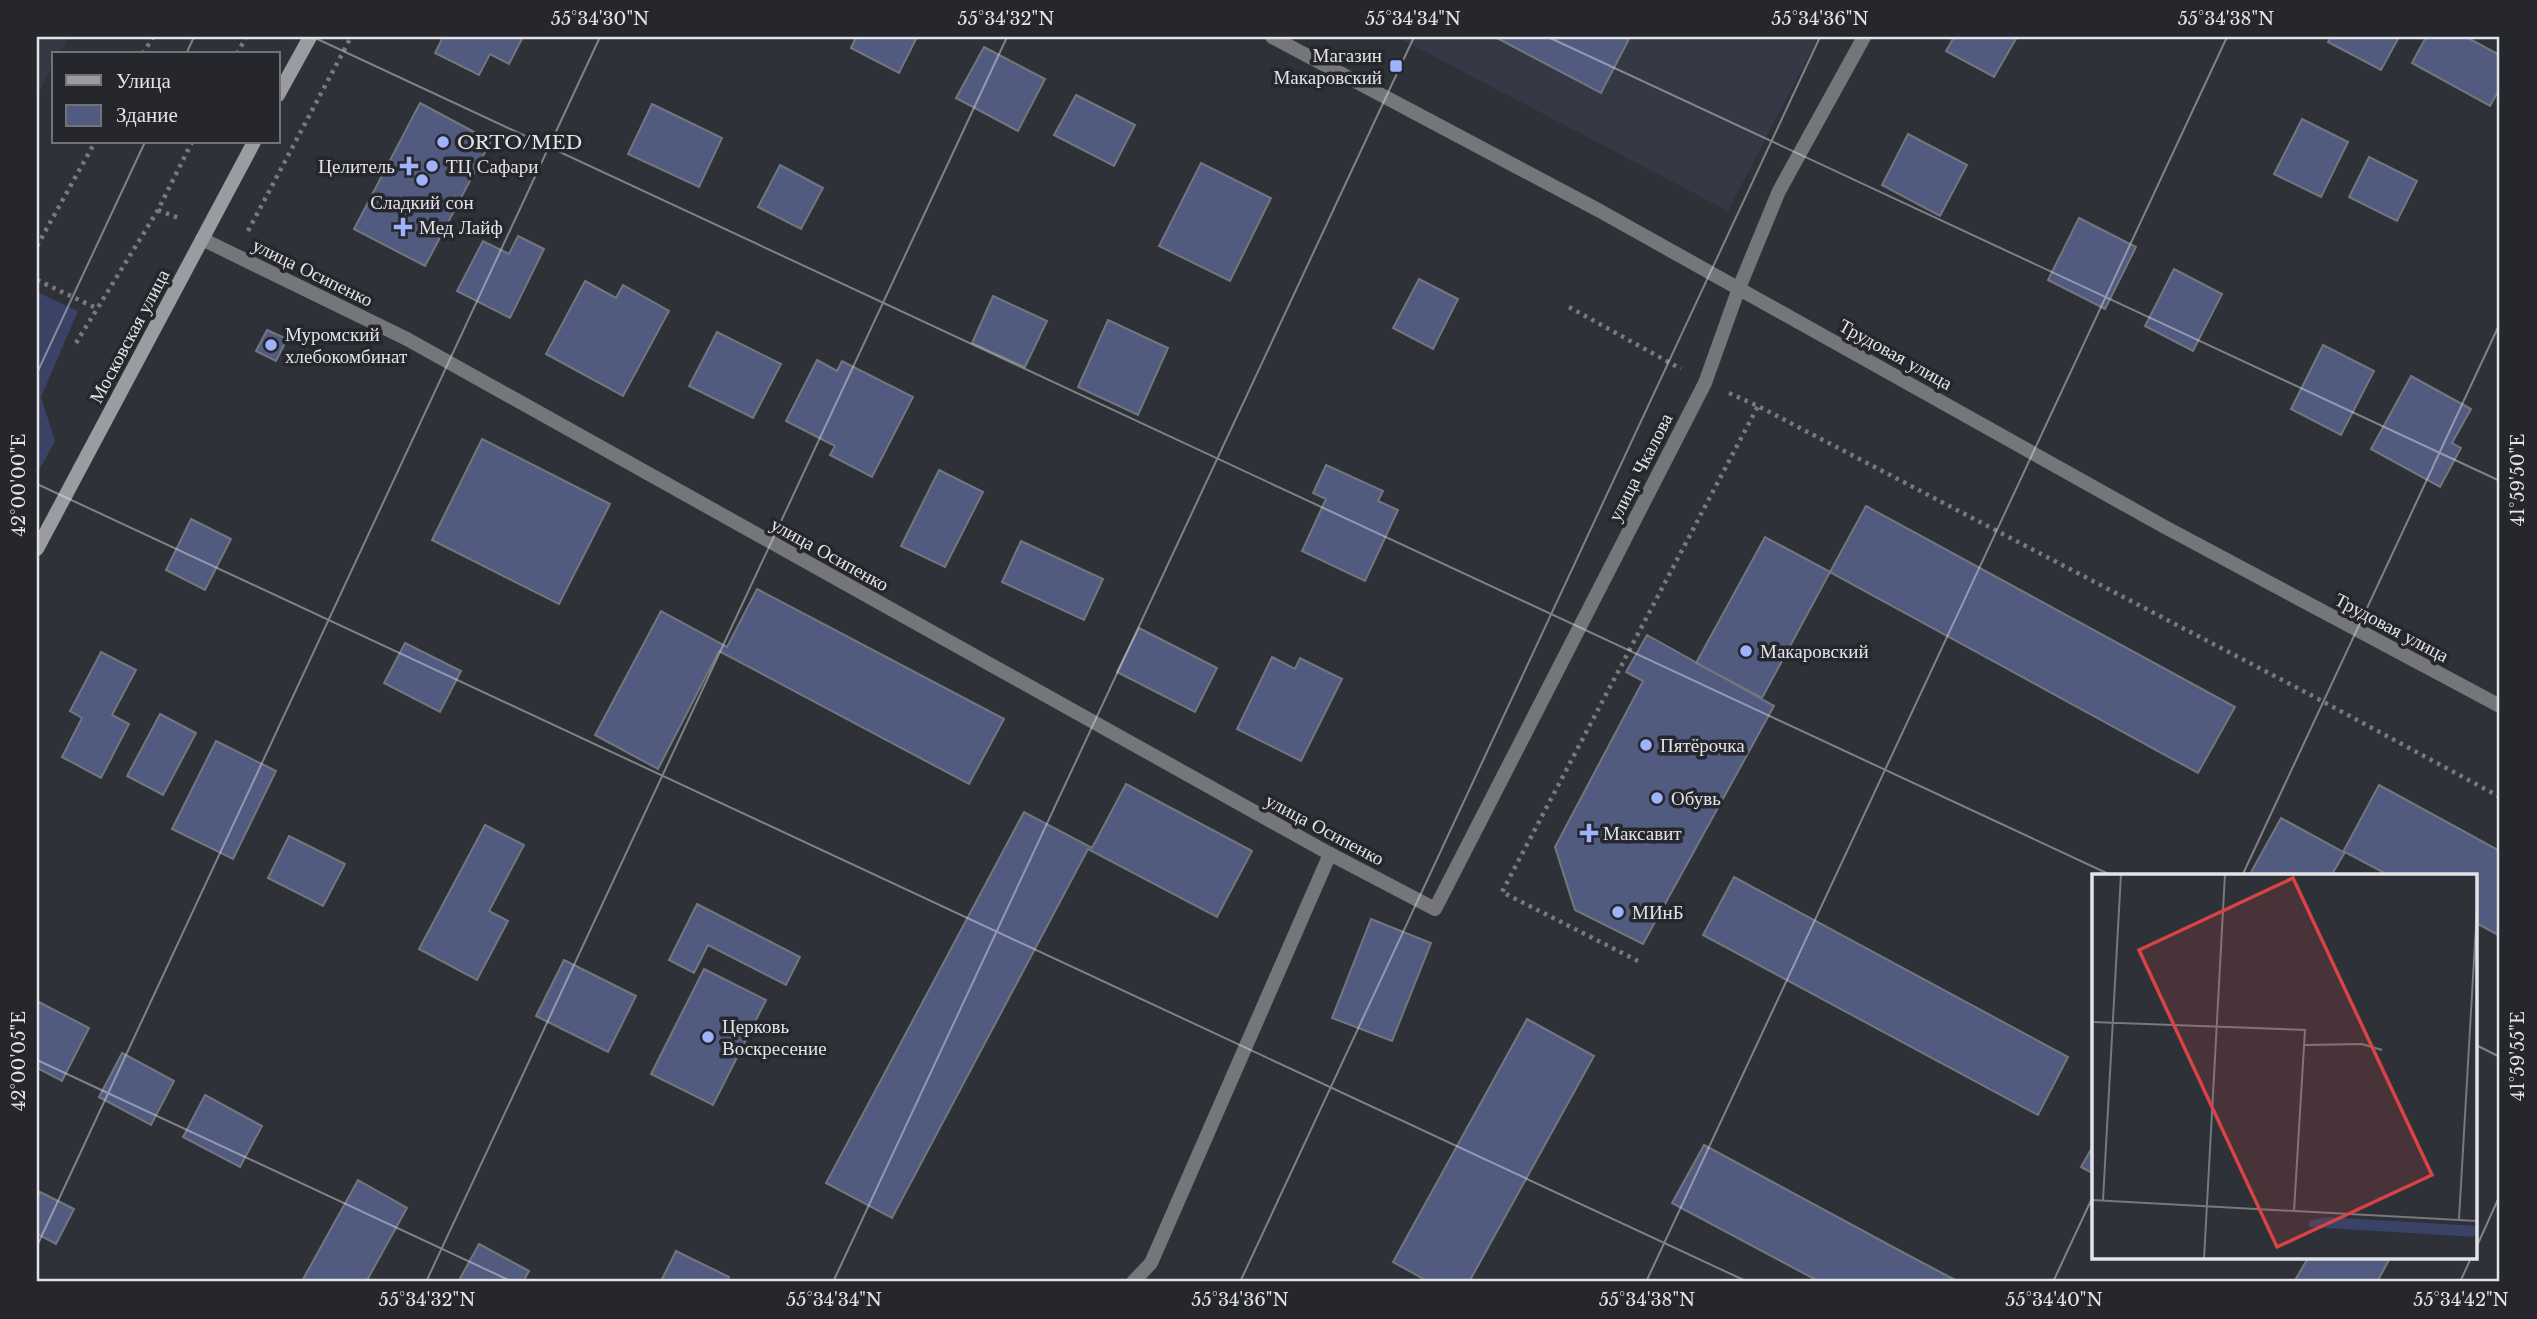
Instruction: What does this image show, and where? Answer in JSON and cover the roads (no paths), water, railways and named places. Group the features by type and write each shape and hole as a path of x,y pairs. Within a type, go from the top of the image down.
{"main road":[{"path":"280,91 310,37"},
{"name":"Московская улица","path":"37,549 253,144"}],"street":[{"name":"Трудовая улица","path":"1272,37 1600,211 2163,526 2500,706"},
{"name":"улица Чкалова","path":"1435,909 1705,383 1739,288 1779,191 1864,37"},
{"name":"улица Осипенко","path":"202,239 407,339 1330,854 1435,909"},
{"path":"1133,1282 1151,1263 1330,854"}],"place":[{"name":"Магазин Макаровский","path":"1396,66"},
{"name":"ORTO/MED","path":"443,142"},
{"name":"Целитель","path":"409,166"},
{"name":"ТЦ Сафари","path":"432,166"},
{"name":"Сладкий сон","path":"422,180"},
{"name":"Мед Лайф","path":"403,227"},
{"name":"Муромский хлебокомбинат","path":"271,345"},
{"name":"Макаровский","path":"1746,651"},
{"name":"Пятёрочка","path":"1646,745"},
{"name":"Обувь","path":"1657,798"},
{"name":"Максавит","path":"1589,833"},
{"name":"МИнБ","path":"1618,912"},
{"name":"Церковь Воскресение","path":"708,1037"}]}
